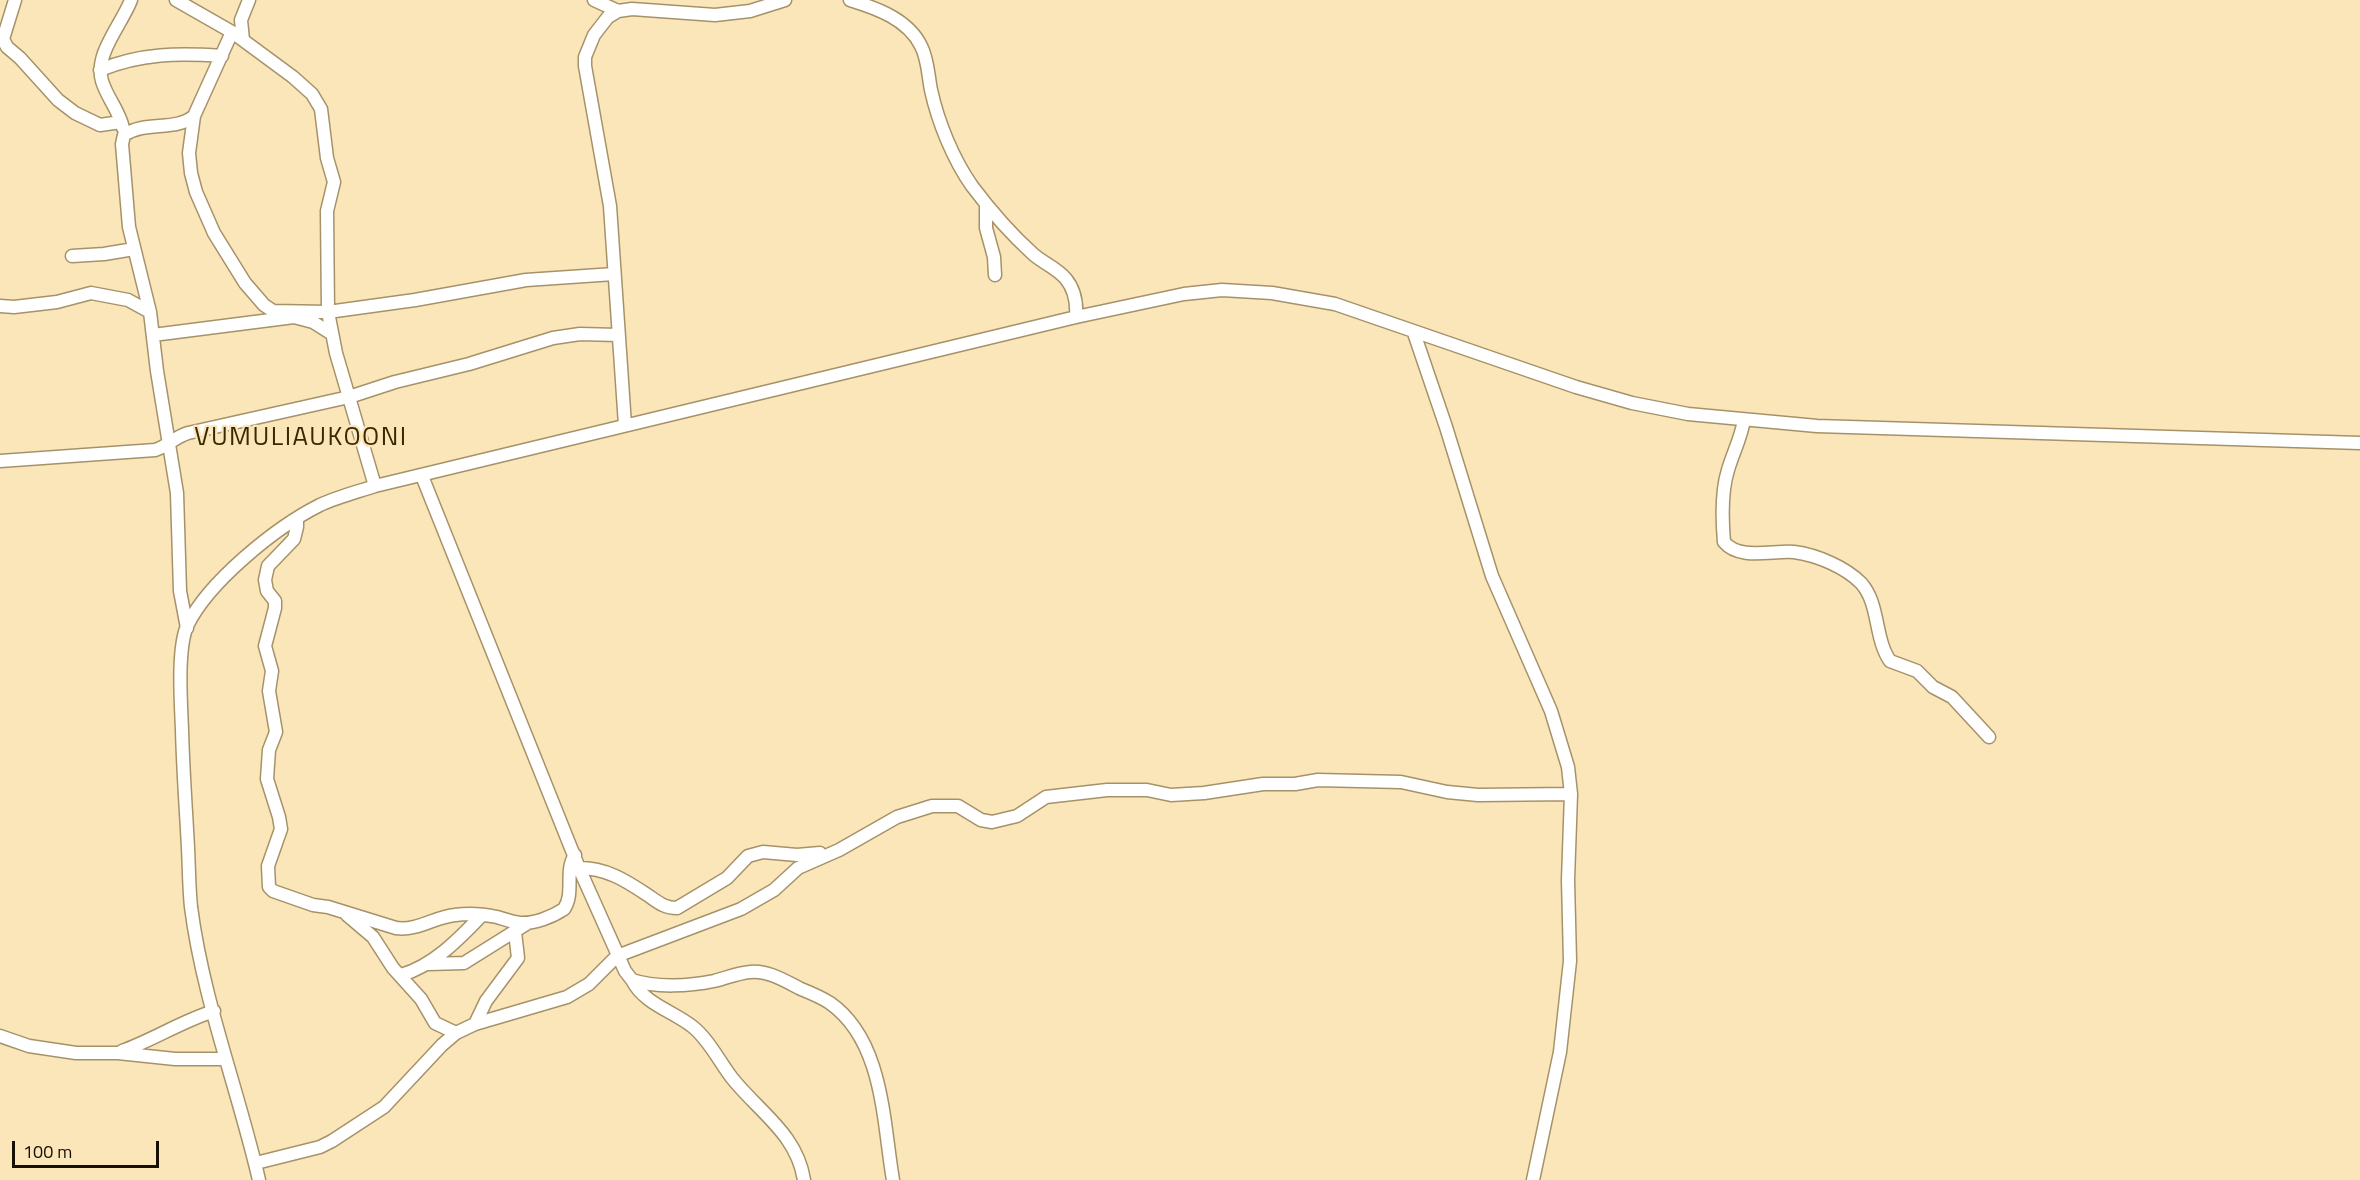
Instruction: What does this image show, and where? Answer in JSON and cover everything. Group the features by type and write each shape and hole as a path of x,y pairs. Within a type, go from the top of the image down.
{"street":[{"path":"15,0 3,39 7,47 43,85 75,113 100,125 121,122"},
{"path":"132,0 105,54 100,70 104,87 118,112 124,135 122,144 125,199 134,249 150,312 179,520 180,591 186,628 181,669 181,704 191,906 226,1059 260,1180"},
{"path":"176,0 232,32 303,84 321,108 327,158 334,176 327,211 328,312 349,397 375,486"},
{"path":"243,40 241,20 249,0"},
{"path":"594,0 618,11"},
{"path":"625,425 607,187 586,79 585,57 589,44 600,26 618,11 632,9 715,15 750,11 785,0"},
{"path":"850,0 877,8 894,18 921,44 936,106 970,184 1034,255 1066,279 1077,300 1076,317"},
{"path":"232,32 194,117 189,153 196,192 214,233 245,283 264,305 273,311 328,312 415,300 526,280 614,274"},
{"path":"100,70 123,62 168,54 222,56"},
{"path":"124,135 142,126 181,123 194,117"},
{"path":"986,204 986,228 994,257 995,275"},
{"path":"72,256 134,249"},
{"path":"186,628 204,601 225,576 258,546 320,505 375,486 1076,317 1184,294 1222,290 1313,299 1335,304 1576,387 1632,403 1688,414 1817,426 2360,443"},
{"path":"0,306 14,307 57,302 91,293 128,300 150,312"},
{"path":"153,335 294,317 313,322 332,333"},
{"path":"1414,333 1449,436 1492,576 1551,711 1568,766 1571,794 1568,880 1571,951 1560,1052 1533,1180"},
{"path":"0,461 155,450 188,433 349,397 553,338 580,334 618,335"},
{"path":"1744,420 1741,438 1728,470 1725,485 1724,542 1729,548 1745,552 1787,552 1812,556 1834,565 1853,577 1862,584 1869,595 1890,660 1917,671 1933,687 1952,697 1989,737"},
{"path":"422,476 579,868 617,956 642,995 694,1028 732,1078 776,1123 796,1152 804,1180"},
{"path":"297,519 294,539 268,566 265,580 267,591 275,601 265,646 271,665 269,691 276,732 269,750 267,779 281,829 268,866 268,882 273,891 408,930 439,918 456,915 482,915 519,923 529,922 557,913 568,904 570,864 574,855"},
{"path":"256,1163 320,1147 384,1107 442,1044 456,1033 475,1024 567,997 589,984 617,956 741,909 774,890 798,868 839,850 897,817 932,806 958,806 981,820 992,822 1017,816 1046,797 1107,790 1147,790 1171,795 1204,793 1263,784 1295,784 1318,780 1401,782 1467,794 1520,796 1571,794"},
{"path":"579,868 594,868 609,873 658,904 676,908 727,878 748,856 764,852 807,855 839,850"},
{"path":"344,912 373,937 400,975 421,999 435,1023 456,1033"},
{"path":"400,975 428,964 469,930 482,915"},
{"path":"428,964 464,963 529,922"},
{"path":"475,1024 486,1001 518,958 515,932"},
{"path":"632,980 658,984 686,984 712,981 747,972 758,972 774,976 828,1002 846,1018 871,1061 882,1098 893,1180"},
{"path":"118,1053 153,1039 188,1020 214,1011"},
{"path":"0,1036 29,1046 76,1053 118,1053 176,1059 226,1059"}],"district":[{"name":"VUMULIAUKOONI","path":"301,439"}]}
